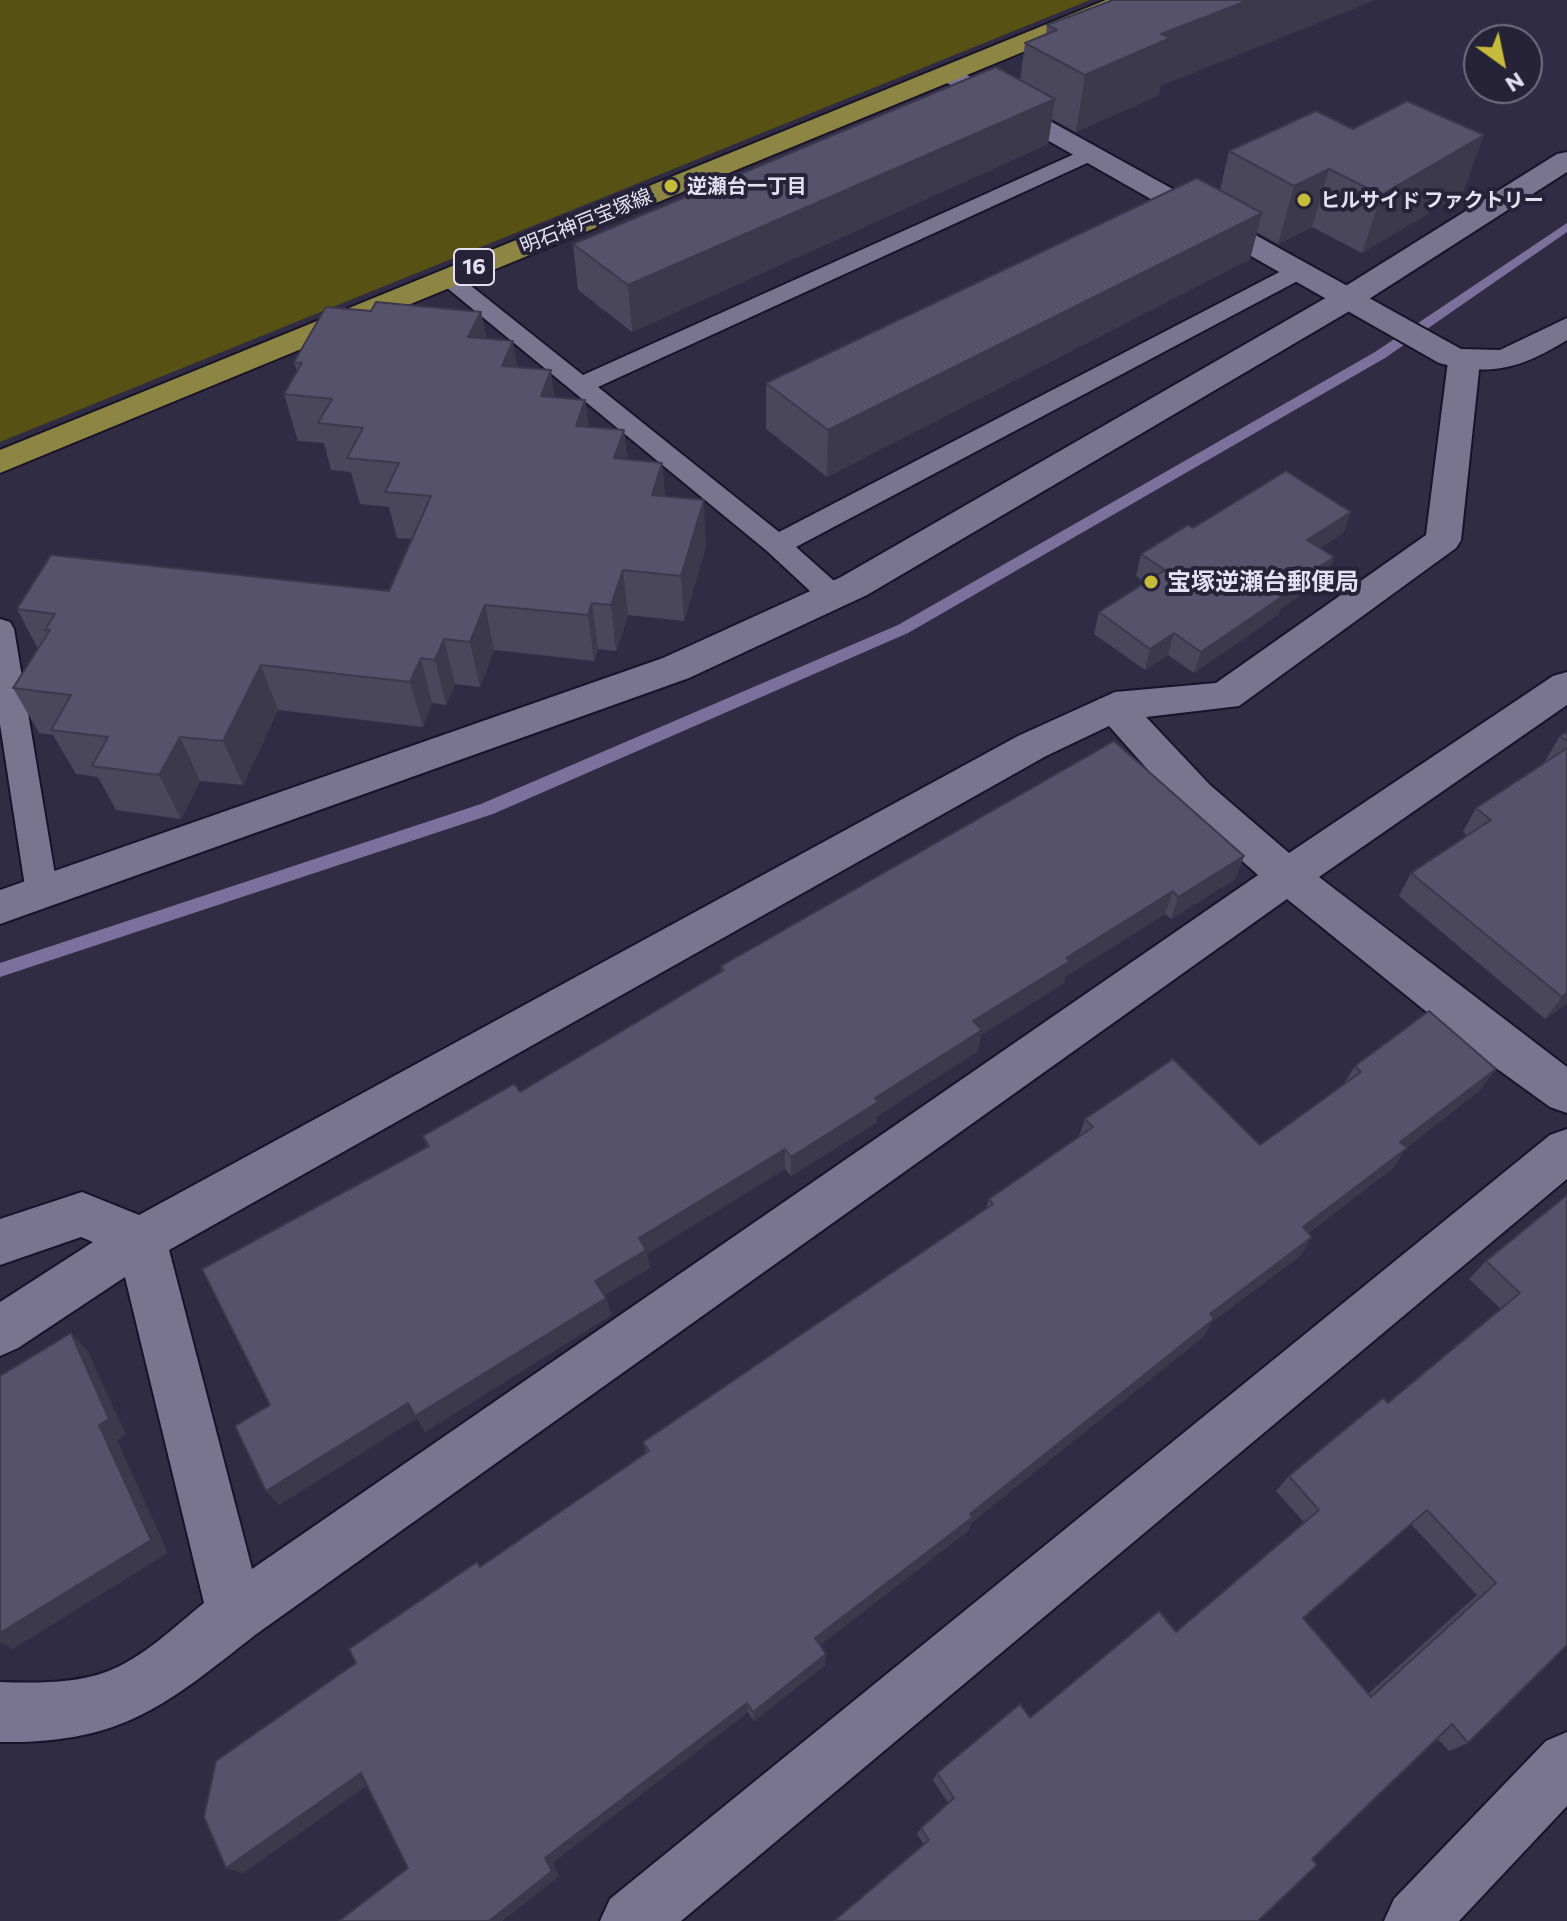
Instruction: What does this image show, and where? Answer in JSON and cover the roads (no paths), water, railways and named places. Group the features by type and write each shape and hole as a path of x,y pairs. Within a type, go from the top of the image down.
{"main road":[{"name":"明石神戸宝塚線","path":"0,462 1128,0"}],"street":[{"path":"949,73 1451,356 1495,362 1511,358 1567,327"},
{"path":"0,907 676,668 833,596 1350,300 1567,160"},
{"path":"0,1331 141,1239 1032,746 1115,706 1225,696 1443,540 1451,356"},
{"path":"0,1712 31,1713 108,1701 151,1678 235,1615 1288,876 1567,686"},
{"path":"1115,706 1142,744 1288,876 1514,1058 1567,1093"},
{"path":"632,1921 1567,1150"},
{"path":"0,1242 82,1214 141,1239"},
{"path":"141,1239 235,1615"},
{"path":"1416,1921 1567,1762"}],"lane":[{"path":"580,386 1090,153"},
{"path":"777,545 1299,271"},
{"path":"447,278 777,545 833,596"},
{"path":"0,629 42,893"}],"waterway":[{"path":"0,970 487,809 903,629 1380,355 1567,227"}],"place":[{"name":"逆瀬台一丁目","path":"671,186"},
{"name":"ヒルサイド ファクトリー","path":"1304,200"},
{"name":"宝塚逆瀬台郵便局","path":"1151,582"}]}
